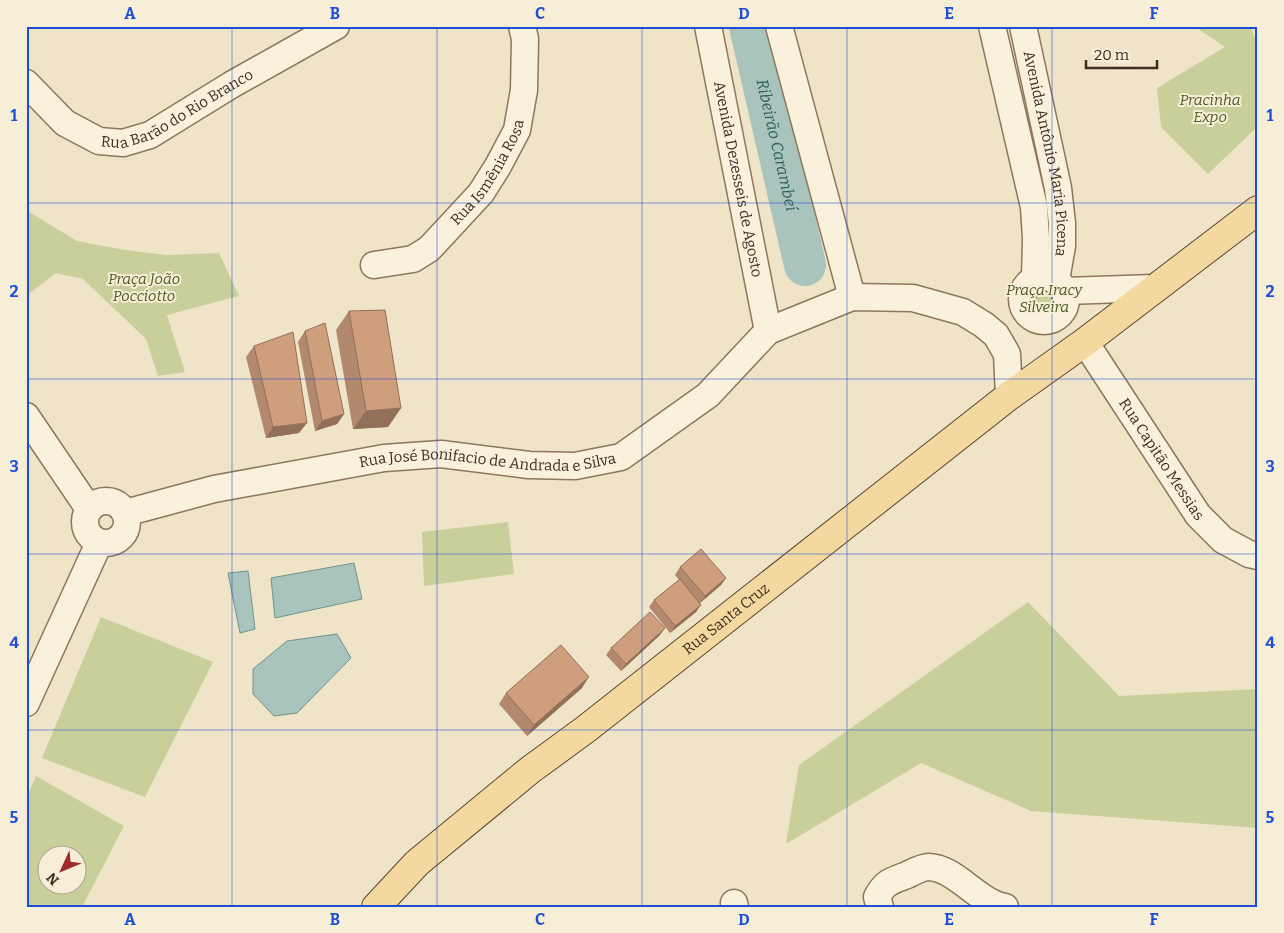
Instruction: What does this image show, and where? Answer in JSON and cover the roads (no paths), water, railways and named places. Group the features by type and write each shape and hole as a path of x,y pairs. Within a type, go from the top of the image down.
{"main road":[{"name":"Rua Santa Cruz","path":"376,907 417,863 530,770 586,729 1009,396 1085,342 1258,210"}],"street":[{"name":"Rua Barão do Rio Branco","path":"26,82 66,123 99,141 123,143 150,135 231,85 336,26"},
{"name":"Rua Ismênia Rosa","path":"374,265 413,260 429,250 481,192 498,166 517,130 524,90 524,39 522,26"},
{"name":"Avenida Dezesseis de Agosto","path":"708,26 768,331"},
{"path":"779,26 852,297"},
{"name":"Avenida Antônio Maria Picena","path":"992,26 1034,207 1036,239 1052,283"},
{"name":"Avenida Antônio Maria Picena","path":"1023,26 1058,188 1062,222 1062,246 1052,283"},
{"path":"1052,283 1066,304 1058,316 1052,319 1038,320 1027,313 1022,302 1023,291 1026,286 1052,283 1154,288"},
{"name":"Rua José Bonifacio de Andrada e Silva","path":"125,513 214,489 384,458 441,454 529,465 575,466 621,457 708,395 768,331 852,297 913,298 963,312 996,334 1007,354 1009,396"},
{"path":"996,334 1027,313"},
{"name":"Rua Capitão Messias","path":"1085,342 1198,515 1223,540 1249,554 1258,556"},
{"path":"26,416 89,509"},
{"path":"108,501 118,504 125,513 128,525 122,537 111,544 98,543 88,535 84,522 89,509 97,503 108,501"},
{"path":"26,703 98,543"},
{"path":"880,907 877,897 882,887 894,880 928,867 940,869 975,893 998,906 1005,907"}],"water":[{"path":"354,563 362,599 275,618 271,578"},
{"path":"248,571 255,629 240,633 228,573"},
{"path":"337,634 351,658 297,713 274,716 253,694 253,669 287,641"}],"waterway":[{"name":"Ribeirão Carambeí","path":"750,26 805,265"}],"park label":[{"name":"Pracinha Expo","path":"1210,108"},
{"name":"Praça João Pocciotto","path":"144,288"},
{"name":"Praça Iracy Silveira","path":"1044,298"}]}
